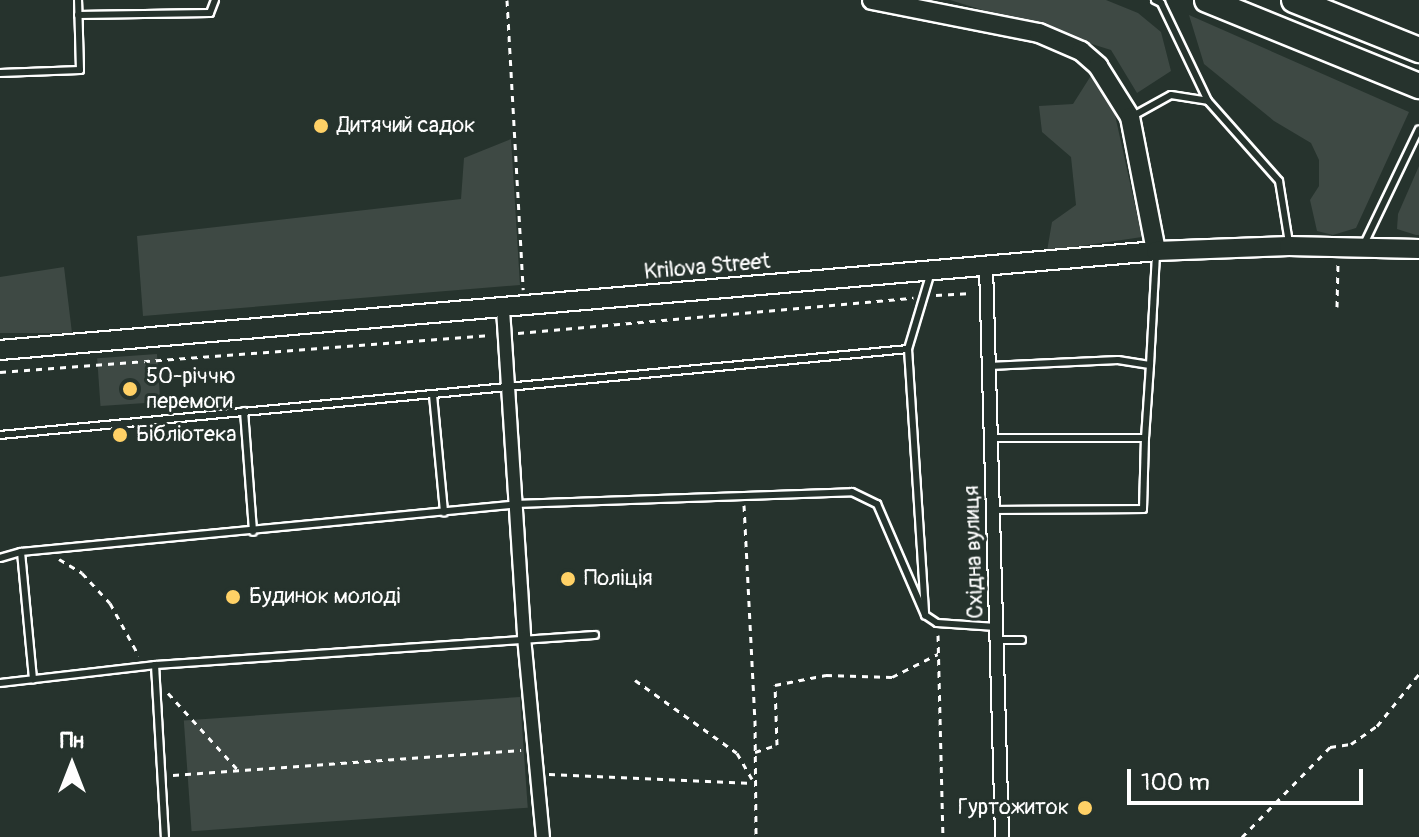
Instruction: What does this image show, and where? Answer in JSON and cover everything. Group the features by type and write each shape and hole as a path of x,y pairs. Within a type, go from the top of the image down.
{"highway":[{"path":"1207,0 1419,86"},
{"path":"1294,0 1419,50"},
{"path":"1321,46 1366,76 1419,99"}],"street":[{"path":"872,0 1039,33 1081,51 1098,66 1130,117 1156,251"},
{"name":"Krilova Street","path":"0,350 1156,251 1289,246 1419,249"},
{"name":"Східна вулиця","path":"986,266 1002,837"},
{"path":"503,309 524,637 543,837"}],"lane":[{"path":"0,73 80,70 78,0"},
{"path":"78,15 210,13 215,0"},
{"path":"1155,0 1161,3 1208,101 1279,181 1289,246"},
{"path":"1130,117 1171,95 1208,101"},
{"path":"1362,247 1419,129"},
{"path":"993,510 1143,509 1156,251"},
{"path":"925,615 908,349 931,271"},
{"path":"0,435 908,349"},
{"path":"989,366 1118,360 1150,365"},
{"path":"433,395 444,512"},
{"path":"244,411 253,532"},
{"path":"991,438 1145,438"},
{"path":"0,558 21,552 253,532 515,504 852,492 877,504 925,615 937,623 1022,640"},
{"path":"21,552 33,679"},
{"path":"0,683 155,665 524,637 595,635"},
{"path":"155,665 165,837"}],"path":[{"path":"507,0 524,298"},
{"path":"1337,307 1339,247"},
{"path":"744,495 756,837"},
{"path":"46,551 82,573 110,603 144,666"},
{"path":"937,623 943,837"},
{"path":"755,752 777,745 775,685 826,675 892,677 938,654"},
{"path":"1242,837 1330,747 1351,744 1377,726 1419,674"},
{"path":"635,680 737,753 754,783"},
{"path":"156,682 238,770"},
{"path":"162,776 535,748"},
{"path":"537,773 754,783"}],"shaded area":[{"path":"950,0 1106,0 1138,13 1161,32 1171,71 1137,93 1111,50"},
{"path":"1189,15 1409,112 1356,228 1333,235 1317,231 1310,200 1319,186 1319,160 1311,143 1274,121 1204,64"},
{"path":"1092,74 1115,115 1142,237 1047,251 1052,222 1076,205 1071,157 1042,132 1039,106 1073,104"},
{"path":"511,139 520,285 143,316 137,236 461,199 464,158"},
{"path":"1419,166 1419,235 1416,235 1397,229 1398,214"},
{"path":"64,267 72,333 0,333 0,277"},
{"path":"157,354 160,402 100,406 97,358"},
{"path":"520,697 528,808 192,831 184,721"}],"place":[{"name":"Дитячий садок","path":"321,126"},
{"name":"50-річчю перемоги","path":"130,389"},
{"name":"Бібліотека","path":"120,435"},
{"name":"Поліція","path":"568,579"},
{"name":"Будинок молоді","path":"233,597"},
{"name":"Гуртожиток","path":"1085,808"}]}
